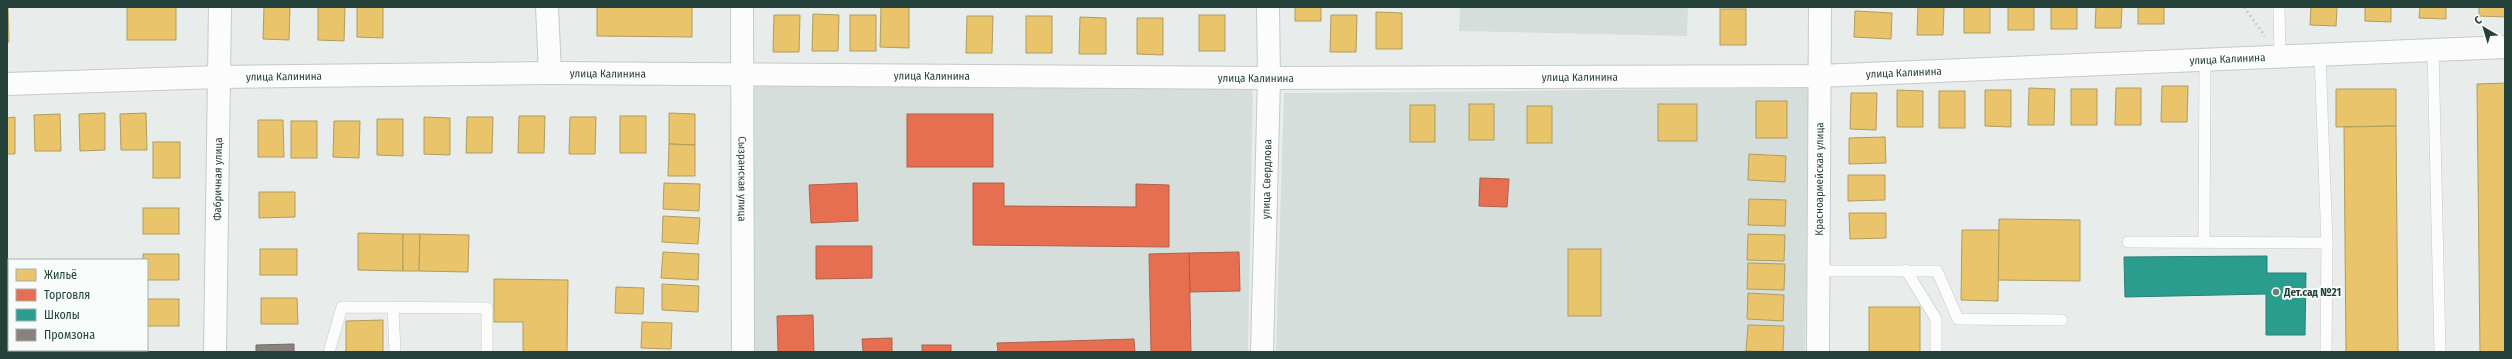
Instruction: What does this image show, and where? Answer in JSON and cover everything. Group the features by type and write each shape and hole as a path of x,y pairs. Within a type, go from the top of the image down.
{"street":[{"name":"Фабричная улица","path":"215,352 220,7"},
{"path":"548,7 550,72"},
{"name":"Сызранская улица","path":"742,7 743,352"},
{"name":"улица Свердлова","path":"1262,352 1269,78 1268,7"},
{"name":"Красноармейская улица","path":"1818,352 1820,7"},
{"name":"улица Калинина","path":"7,84 219,77 550,72 1269,78 1819,76 2505,48"}],"lane":[{"path":"2279,7 2280,57"},
{"path":"2433,50 2440,352"},
{"path":"2320,55 2327,243 2326,352"},
{"path":"2204,242 2205,60"},
{"path":"2128,242 2327,243"},
{"path":"1906,270 1936,319 1936,352"},
{"path":"1818,271 1937,271 1958,319 2062,320"},
{"path":"329,352 342,308 487,308 487,352"},
{"path":"393,308 394,352"}],"path":[{"path":"2244,7 2280,57"}],"shaded area":[{"path":"1460,7 1688,7 1687,36 1459,31"},
{"path":"748,78 1253,85 1248,352 749,352"},
{"path":"1810,88 1805,352 1276,352 1284,93"}],"building: Жильё":[{"path":"8,7 9,42 7,42"},
{"path":"127,7 176,7 176,40 127,40"},
{"path":"264,7 290,7 289,40 263,39"},
{"path":"318,7 345,7 344,41 318,40"},
{"path":"357,7 383,7 383,38 357,37"},
{"path":"597,7 692,7 692,37 597,36"},
{"path":"881,7 909,7 909,48 880,47"},
{"path":"1295,7 1321,7 1321,21 1295,21"},
{"path":"1918,7 1944,7 1943,35 1917,35"},
{"path":"1964,7 1990,7 1990,33 1964,33"},
{"path":"2008,7 2034,7 2034,30 2008,30"},
{"path":"2051,7 2077,7 2077,29 2051,29"},
{"path":"2096,7 2122,7 2121,28 2095,28"},
{"path":"2138,7 2164,7 2164,24 2138,24"},
{"path":"2311,7 2337,7 2336,26 2310,25"},
{"path":"2365,7 2391,7 2391,22 2365,21"},
{"path":"2420,7 2446,7 2446,19 2419,18"},
{"path":"2479,7 2505,7 2505,17 2479,16"},
{"path":"1720,9 1746,9 1746,45 1720,45"},
{"path":"1855,11 1892,13 1891,39 1854,37"},
{"path":"1376,12 1402,13 1402,49 1376,49"},
{"path":"813,14 839,15 838,51 812,51"},
{"path":"774,15 800,15 799,52 773,52"},
{"path":"850,15 876,15 876,51 850,51"},
{"path":"1199,15 1225,15 1225,51 1199,51"},
{"path":"1331,15 1357,15 1356,52 1330,52"},
{"path":"967,16 993,16 992,53 966,53"},
{"path":"1026,16 1052,16 1052,53 1026,53"},
{"path":"1080,17 1106,18 1106,54 1079,54"},
{"path":"1137,18 1163,18 1163,55 1137,54"},
{"path":"2505,83 2505,352 2480,352 2477,84"},
{"path":"2162,86 2188,86 2187,122 2161,122"},
{"path":"2029,88 2055,89 2054,125 2028,125"},
{"path":"2116,88 2141,88 2141,125 2115,125"},
{"path":"2071,89 2097,89 2097,125 2071,125"},
{"path":"2336,89 2396,89 2396,126 2336,127"},
{"path":"1897,90 1923,91 1923,127 1897,127"},
{"path":"1985,90 2011,90 2011,127 1985,126"},
{"path":"1939,91 1965,91 1965,128 1939,128"},
{"path":"1851,93 1877,93 1876,130 1850,129"},
{"path":"1756,101 1787,101 1787,138 1756,138"},
{"path":"1469,104 1494,104 1494,140 1469,140"},
{"path":"1658,104 1697,104 1697,141 1658,141"},
{"path":"1410,105 1435,105 1435,142 1410,142"},
{"path":"1527,106 1552,106 1552,143 1527,143"},
{"path":"105,113 105,150 80,151 79,114"},
{"path":"146,113 147,150 121,150 120,114"},
{"path":"669,113 695,114 695,145 669,144"},
{"path":"60,114 61,151 35,151 34,115"},
{"path":"519,116 545,116 544,153 518,153"},
{"path":"620,116 646,116 646,153 620,153"},
{"path":"15,117 15,154 7,154 7,118"},
{"path":"424,117 450,118 450,155 424,154"},
{"path":"467,117 493,117 492,153 466,153"},
{"path":"570,117 596,117 595,154 569,154"},
{"path":"377,119 403,119 403,156 377,155"},
{"path":"258,120 283,120 284,157 258,157"},
{"path":"291,121 317,121 317,158 291,158"},
{"path":"334,121 360,121 359,158 333,157"},
{"path":"2396,126 2398,352 2346,352 2344,127"},
{"path":"1885,137 1886,163 1849,164 1849,138"},
{"path":"153,142 180,142 180,178 153,178"},
{"path":"669,144 695,145 695,176 668,176"},
{"path":"1749,154 1786,156 1785,182 1748,180"},
{"path":"1848,175 1885,175 1885,200 1848,201"},
{"path":"664,183 700,184 699,211 663,209"},
{"path":"259,192 295,192 295,217 259,218"},
{"path":"1749,199 1786,200 1785,226 1748,225"},
{"path":"143,208 179,208 179,234 143,234"},
{"path":"1849,213 1886,213 1886,238 1850,239"},
{"path":"663,216 700,218 698,244 662,242"},
{"path":"1999,219 2080,220 2080,281 1998,280"},
{"path":"1962,230 1999,230 1998,301 1961,300"},
{"path":"358,233 403,234 403,271 358,270"},
{"path":"403,234 420,234 419,271 403,271"},
{"path":"420,234 469,235 468,272 419,271"},
{"path":"1748,234 1785,235 1784,261 1747,260"},
{"path":"260,249 297,249 297,275 260,275"},
{"path":"1568,249 1601,249 1601,316 1568,316"},
{"path":"663,252 699,254 698,280 661,278"},
{"path":"143,254 179,254 179,280 148,280 148,259 143,259"},
{"path":"1748,263 1785,264 1784,290 1747,289"},
{"path":"494,279 568,280 567,352 523,352 523,322 494,322"},
{"path":"662,284 699,286 698,312 662,310"},
{"path":"616,287 644,288 643,314 615,313"},
{"path":"1748,293 1784,295 1783,321 1747,319"},
{"path":"261,298 297,298 298,324 261,324"},
{"path":"148,299 179,299 179,326 148,326"},
{"path":"1869,307 1920,307 1920,352 1869,352"},
{"path":"383,320 383,352 346,352 346,321"},
{"path":"642,322 672,323 671,349 641,348"},
{"path":"1748,325 1784,326 1783,352 1746,351"}],"building: Торговля":[{"path":"907,114 993,114 993,167 907,167"},
{"path":"1480,178 1509,179 1507,207 1479,206"},
{"path":"857,183 858,221 811,223 809,185"},
{"path":"973,183 1004,183 1004,206 1136,207 1136,184 1169,185 1169,247 973,245"},
{"path":"816,246 872,246 872,278 816,279"},
{"path":"1239,252 1240,291 1190,292 1189,253"},
{"path":"1189,253 1191,352 1151,352 1149,254"},
{"path":"813,315 814,352 778,352 777,316"},
{"path":"892,338 892,352 863,352 862,339"},
{"path":"1134,339 1135,352 998,352 997,343"},
{"path":"922,345 951,345 951,352 922,352"}],"building: Школы":[{"path":"2267,256 2267,273 2306,273 2305,335 2266,335 2266,294 2125,297 2124,257"}],"building: Промзона":[{"path":"294,344 294,352 256,352 256,345"}],"place":[{"name":"Дет.сад №21","path":"2276,292"}]}
